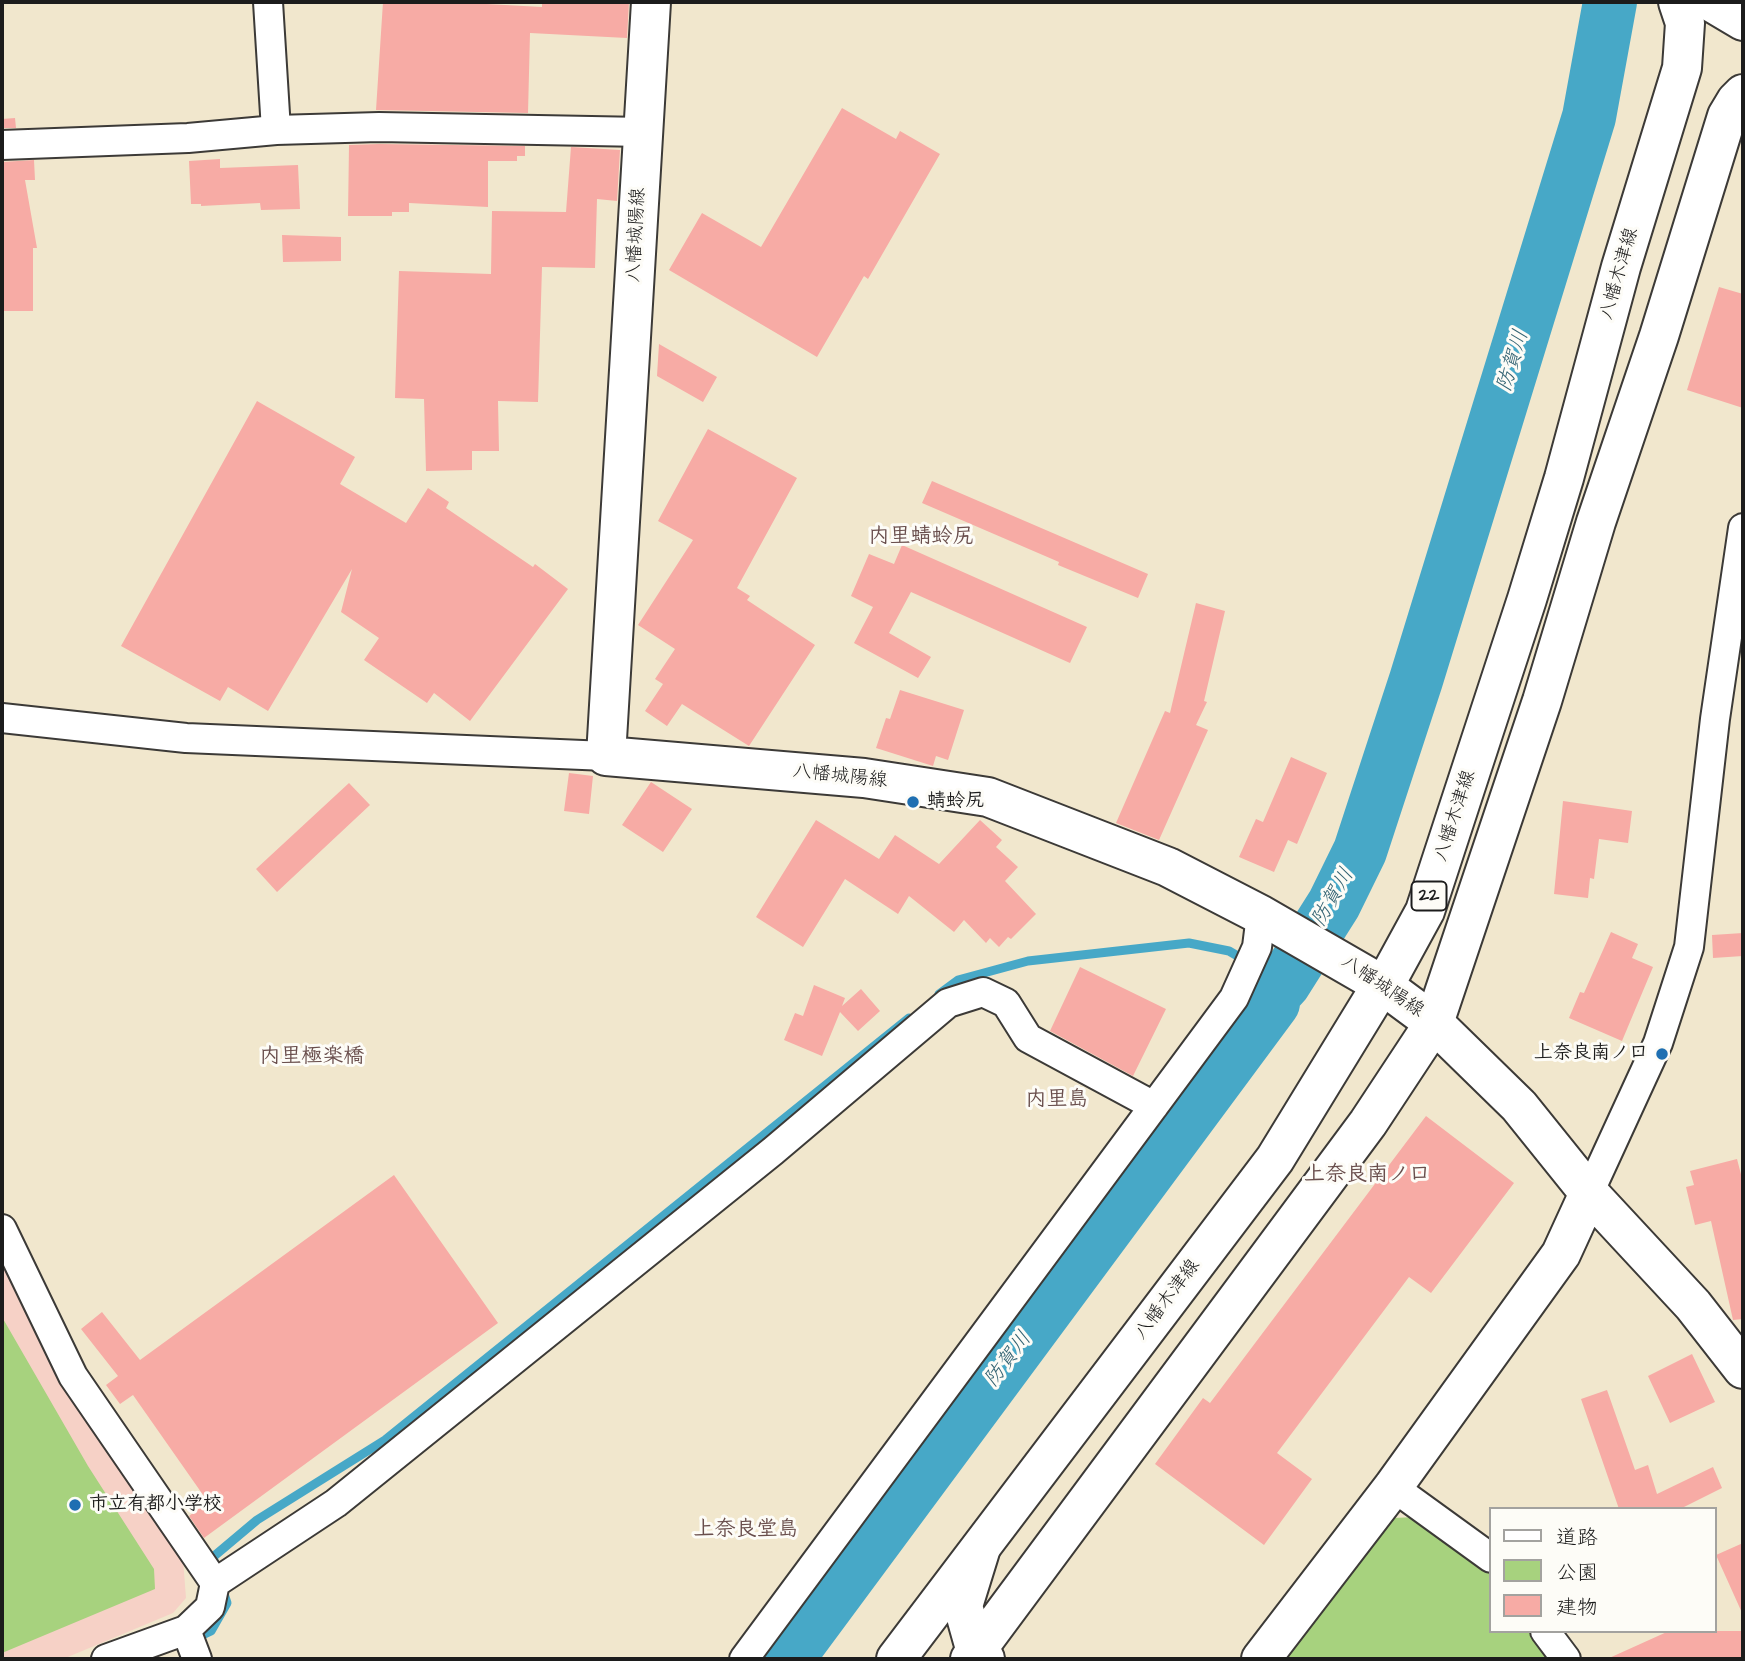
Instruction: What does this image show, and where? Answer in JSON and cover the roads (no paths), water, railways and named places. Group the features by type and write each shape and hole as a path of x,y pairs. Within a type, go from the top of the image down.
{"main road":[{"name":"八幡城陽線","path":"651,2 607,756 864,778 988,797 1168,867 1261,915 1384,986 1434,1023 1519,1106 1589,1192 1693,1305 1743,1369"},
{"name":"八幡木津線","path":"896,1659 1275,1159 1376,994 1384,986 1425,911 1531,587 1621,267 1682,68 1685,23 1678,2"},
{"path":"1711,2 1743,21"},
{"name":"22","path":"977,1657 1368,1123 1434,1023 1542,701 1596,522 1663,323 1727,117 1743,94"},
{"path":"1261,1659 1393,1488 1561,1254 1589,1192"},
{"path":"977,1657 963,1606 982,1546"}],"street":[{"path":"268,2 276,130"},
{"path":"2,145 379,127 643,132"},
{"path":"1589,1192 1658,1043 1689,947 1714,719 1743,528"},
{"path":"2,718 186,738 607,756"},
{"path":"744,1659 1234,998 1257,947 1261,915"},
{"path":"106,1659 186,1630 210,1606 215,1583 336,1503 762,1160 948,1003 984,992 1006,1003 1028,1038 1154,1106"},
{"path":"2,1229 74,1376 215,1583"},
{"path":"1393,1488 1490,1557"},
{"path":"186,1630 197,1659"},
{"path":"1546,1633 1566,1659"}],"waterway":[{"name":"防賀川","path":"787,1659 1273,1003 1273,995 1284,983 1334,904 1360,851 1416,680 1589,117 1610,2"},
{"path":"939,994 958,980 1028,961 1189,943 1229,951 1284,983"},
{"path":"216,1568 213,1557 257,1520 385,1440 909,1018"},
{"path":"194,1639 211,1631 227,1603 223,1591"}],"place":[{"name":"蜻蛉尻","path":"913,802"},
{"name":"上奈良南ノ口","path":"1662,1054"},
{"name":"市立有都小学校","path":"75,1505"}],"district":[{"name":"内里蜻蛉尻","path":"921,538"},
{"name":"内里極楽橋","path":"312,1058"},
{"name":"内里島","path":"1057,1101"},
{"name":"上奈良南ノ口","path":"1367,1176"},
{"name":"上奈良堂島","path":"746,1531"}]}
